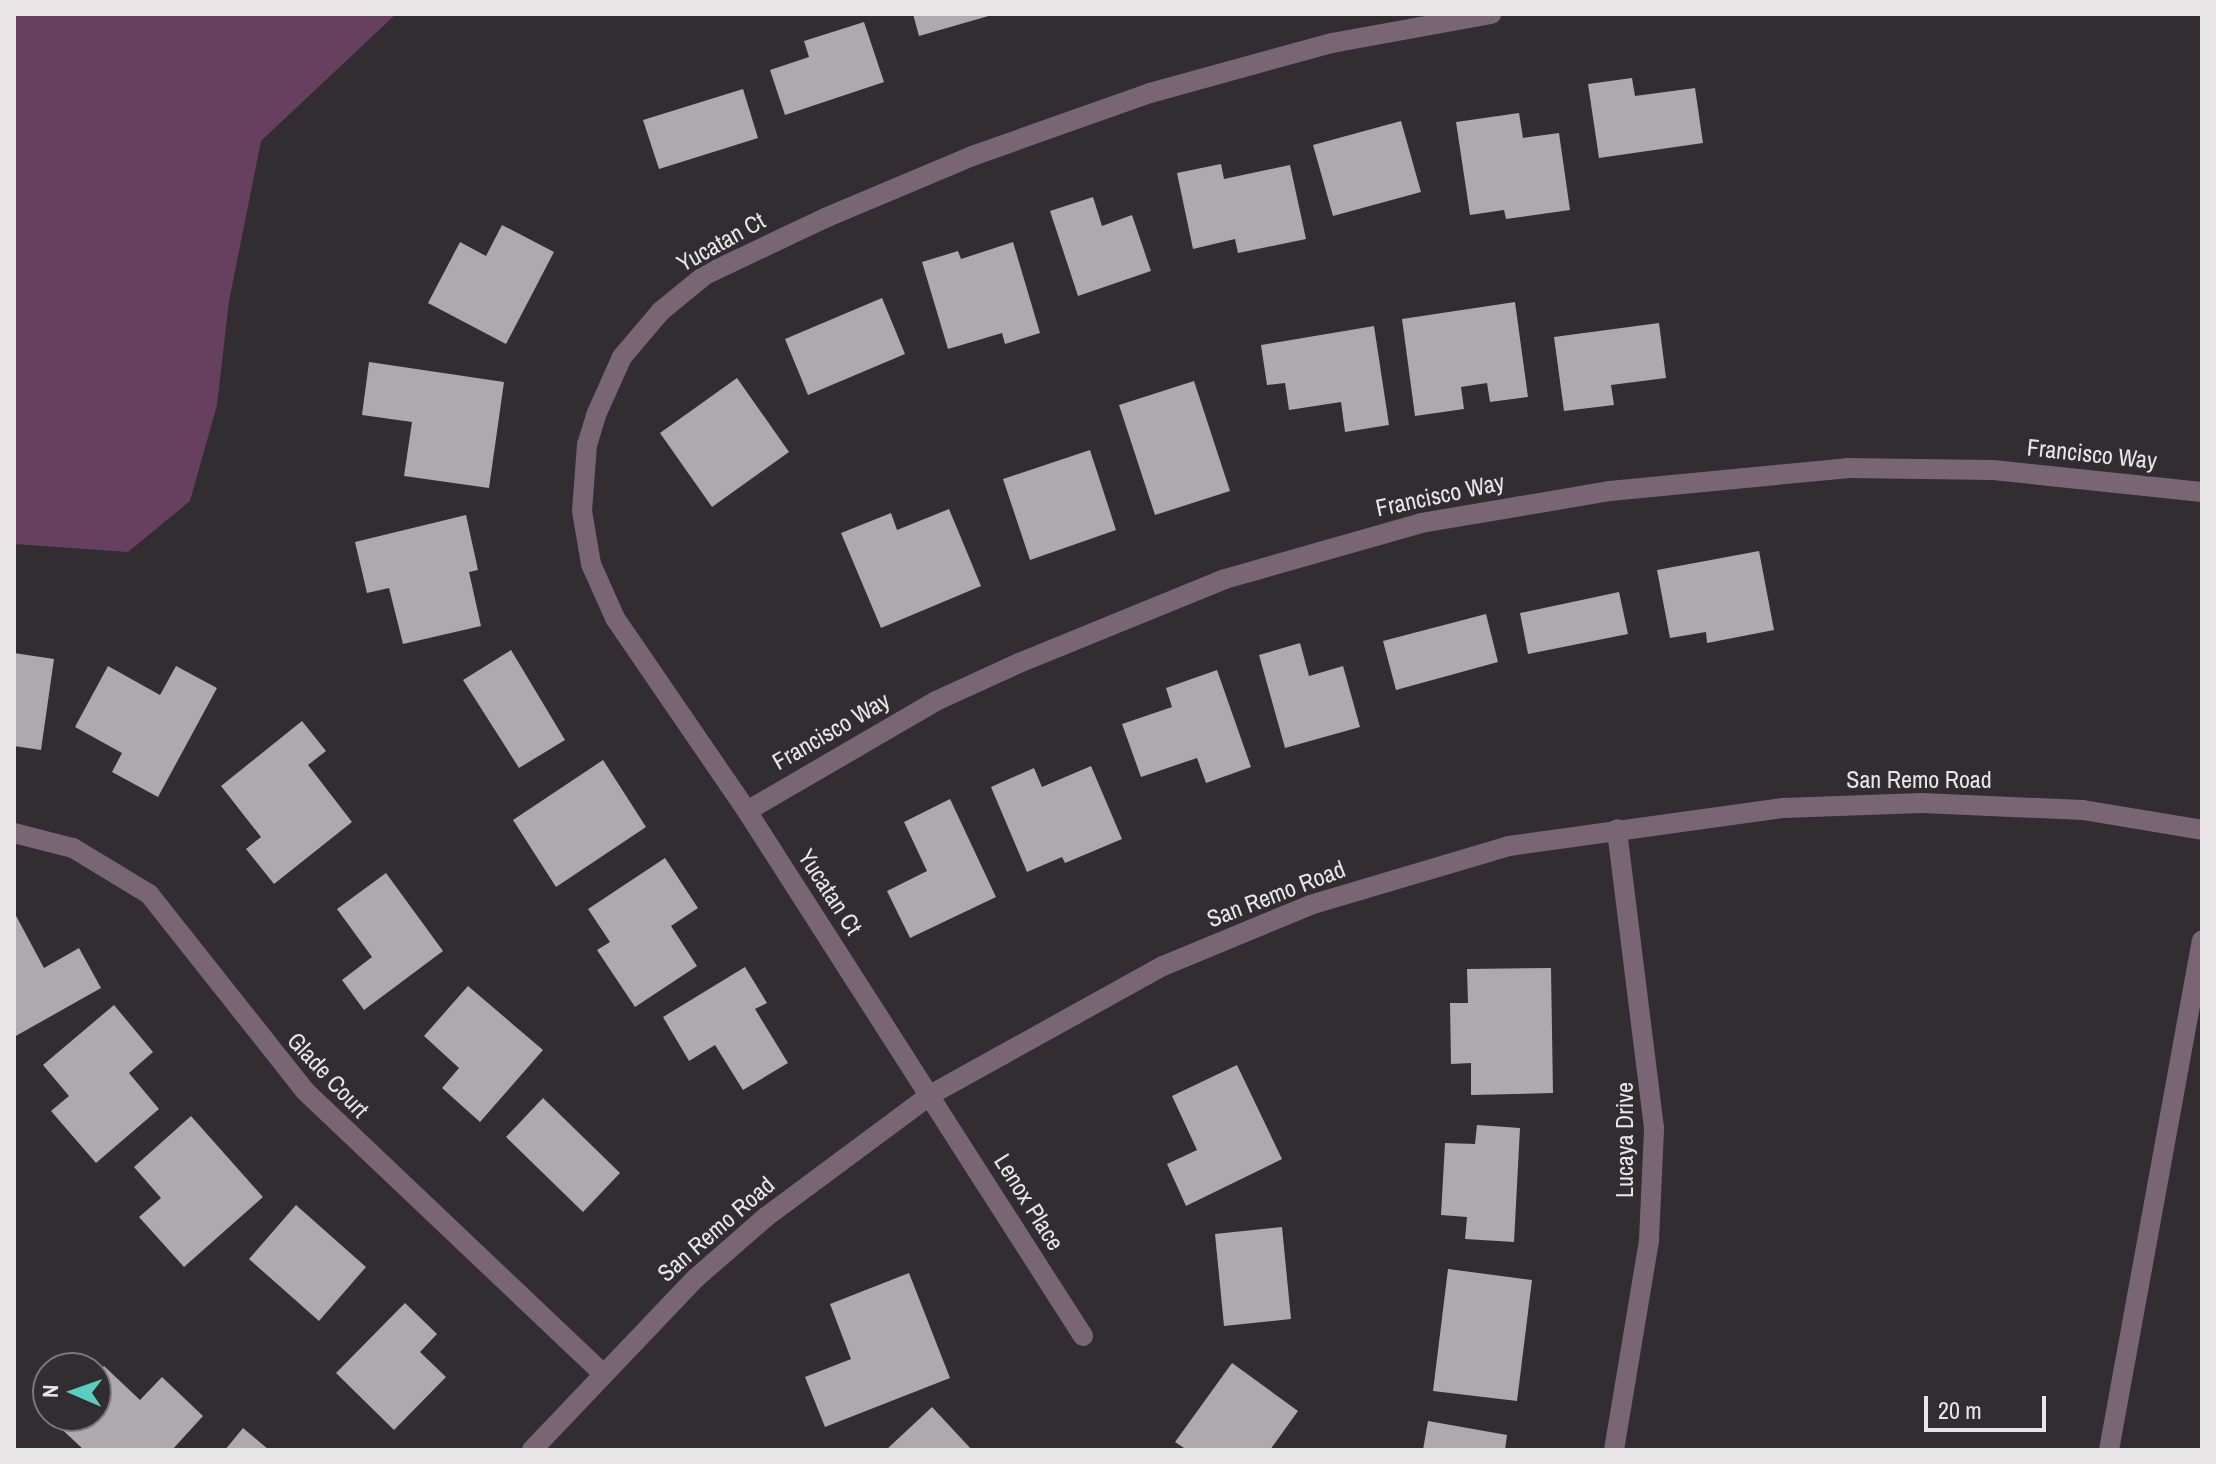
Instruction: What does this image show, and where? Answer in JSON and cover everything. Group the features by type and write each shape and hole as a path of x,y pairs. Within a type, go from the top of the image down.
{"street":[{"name":"Yucatan Ct","path":"930,1095 747,811 615,618 586,542 582,489 587,445 608,384 637,335 683,292 733,260 975,155 1150,93 1317,47 1491,14"},
{"name":"Francisco Way","path":"747,811 936,701 1019,663 1225,579 1421,523 1625,489 1847,468 1993,470 2202,492"},
{"name":"San Remo Road","path":"532,1450 601,1372 696,1278 766,1217 930,1095 1163,966 1310,905 1509,846 1783,808 1922,803 2083,810 2202,830"},
{"name":"Lucaya Drive","path":"1614,1450 1649,1240 1654,1128 1617,829"},
{"name":"Glade Court","path":"14,833 73,848 149,894 234,1007 315,1101 601,1372"},
{"path":"2109,1450 2202,940"},
{"name":"Lenox Place","path":"930,1095 1083,1336"}],"shaded area":[{"path":"14,14 396,14 261,141 229,301 217,405 190,501 128,552 14,544"}],"building":[{"path":"913,14 992,14 992,15 919,36"},
{"path":"864,22 884,82 785,115 770,70 809,57 804,41"},
{"path":"1632,78 1635,96 1695,88 1703,143 1599,158 1588,84"},
{"path":"743,89 758,138 659,169 643,120"},
{"path":"1519,113 1523,138 1559,133 1570,210 1506,219 1504,210 1470,215 1456,122"},
{"path":"1401,121 1421,192 1333,216 1313,145"},
{"path":"1221,164 1224,179 1290,165 1306,239 1238,253 1235,239 1193,249 1177,173"},
{"path":"1093,197 1102,226 1132,215 1151,271 1078,296 1050,211"},
{"path":"502,225 554,252 506,344 428,303 460,242 486,256"},
{"path":"1013,242 1040,333 1005,344 1002,333 948,349 922,262 958,251 961,259"},
{"path":"882,298 905,354 808,395 785,339"},
{"path":"1515,302 1528,397 1490,402 1487,383 1461,387 1464,409 1415,416 1402,319"},
{"path":"1659,323 1666,378 1611,385 1614,405 1564,411 1554,337"},
{"path":"1374,326 1389,425 1345,432 1341,402 1289,410 1285,383 1267,385 1261,345"},
{"path":"369,362 504,382 489,488 404,476 412,422 362,415"},
{"path":"737,378 789,452 712,507 660,433"},
{"path":"1194,381 1230,491 1155,515 1119,405"},
{"path":"1090,450 1116,530 1030,560 1003,479"},
{"path":"949,509 981,586 881,628 841,533 891,513 897,530"},
{"path":"466,515 478,570 469,572 481,626 403,644 389,588 367,593 355,542"},
{"path":"1759,551 1774,630 1707,643 1706,632 1670,638 1657,570"},
{"path":"1619,592 1628,634 1528,654 1520,613"},
{"path":"1486,614 1498,662 1396,690 1383,641"},
{"path":"1300,643 1309,676 1343,666 1360,727 1285,748 1259,655"},
{"path":"511,650 565,740 519,768 463,680"},
{"path":"14,653 54,659 41,750 14,746"},
{"path":"108,666 160,695 176,666 217,688 158,797 112,772 122,753 75,727"},
{"path":"1217,670 1251,767 1206,783 1197,758 1141,777 1122,724 1172,707 1166,688"},
{"path":"302,721 326,751 308,765 352,822 274,884 246,849 261,837 221,786"},
{"path":"603,760 646,827 556,887 513,820"},
{"path":"1091,766 1122,839 1065,863 1062,857 1027,872 991,787 1034,768 1042,787"},
{"path":"950,799 996,897 910,938 887,891 927,871 904,822"},
{"path":"665,858 698,908 671,926 697,966 635,1007 597,950 610,942 588,909"},
{"path":"386,873 443,951 364,1010 342,980 372,957 337,909"},
{"path":"14,912 44,968 79,948 101,988 14,1037"},
{"path":"745,967 767,1003 755,1009 788,1063 743,1090 715,1045 689,1061 663,1017"},
{"path":"1551,968 1553,1093 1471,1095 1471,1063 1451,1064 1450,1003 1468,1003 1467,969"},
{"path":"468,986 543,1050 480,1122 442,1088 459,1068 424,1036"},
{"path":"114,1005 153,1052 129,1073 159,1109 96,1163 51,1111 69,1096 43,1065"},
{"path":"1237,1065 1282,1159 1186,1206 1167,1164 1197,1150 1172,1096"},
{"path":"543,1098 620,1173 583,1212 506,1137"},
{"path":"191,1116 263,1197 184,1267 139,1217 161,1198 134,1167"},
{"path":"1477,1125 1520,1128 1514,1242 1465,1239 1467,1217 1441,1215 1445,1143 1475,1144"},
{"path":"296,1205 366,1267 319,1321 249,1259"},
{"path":"1282,1227 1291,1319 1224,1326 1215,1234"},
{"path":"1448,1269 1532,1280 1517,1401 1433,1391"},
{"path":"909,1273 950,1378 825,1427 805,1377 851,1359 830,1304"},
{"path":"405,1303 437,1334 420,1352 446,1377 394,1430 336,1373"},
{"path":"1232,1363 1298,1411 1270,1450 1187,1450 1175,1442"},
{"path":"112,1374 140,1400 162,1377 203,1416 172,1450 84,1450 65,1432 112,1432"},
{"path":"932,1407 972,1450 886,1450"},
{"path":"1428,1421 1507,1435 1505,1450 1423,1450"},
{"path":"243,1428 269,1450 225,1450"}]}
